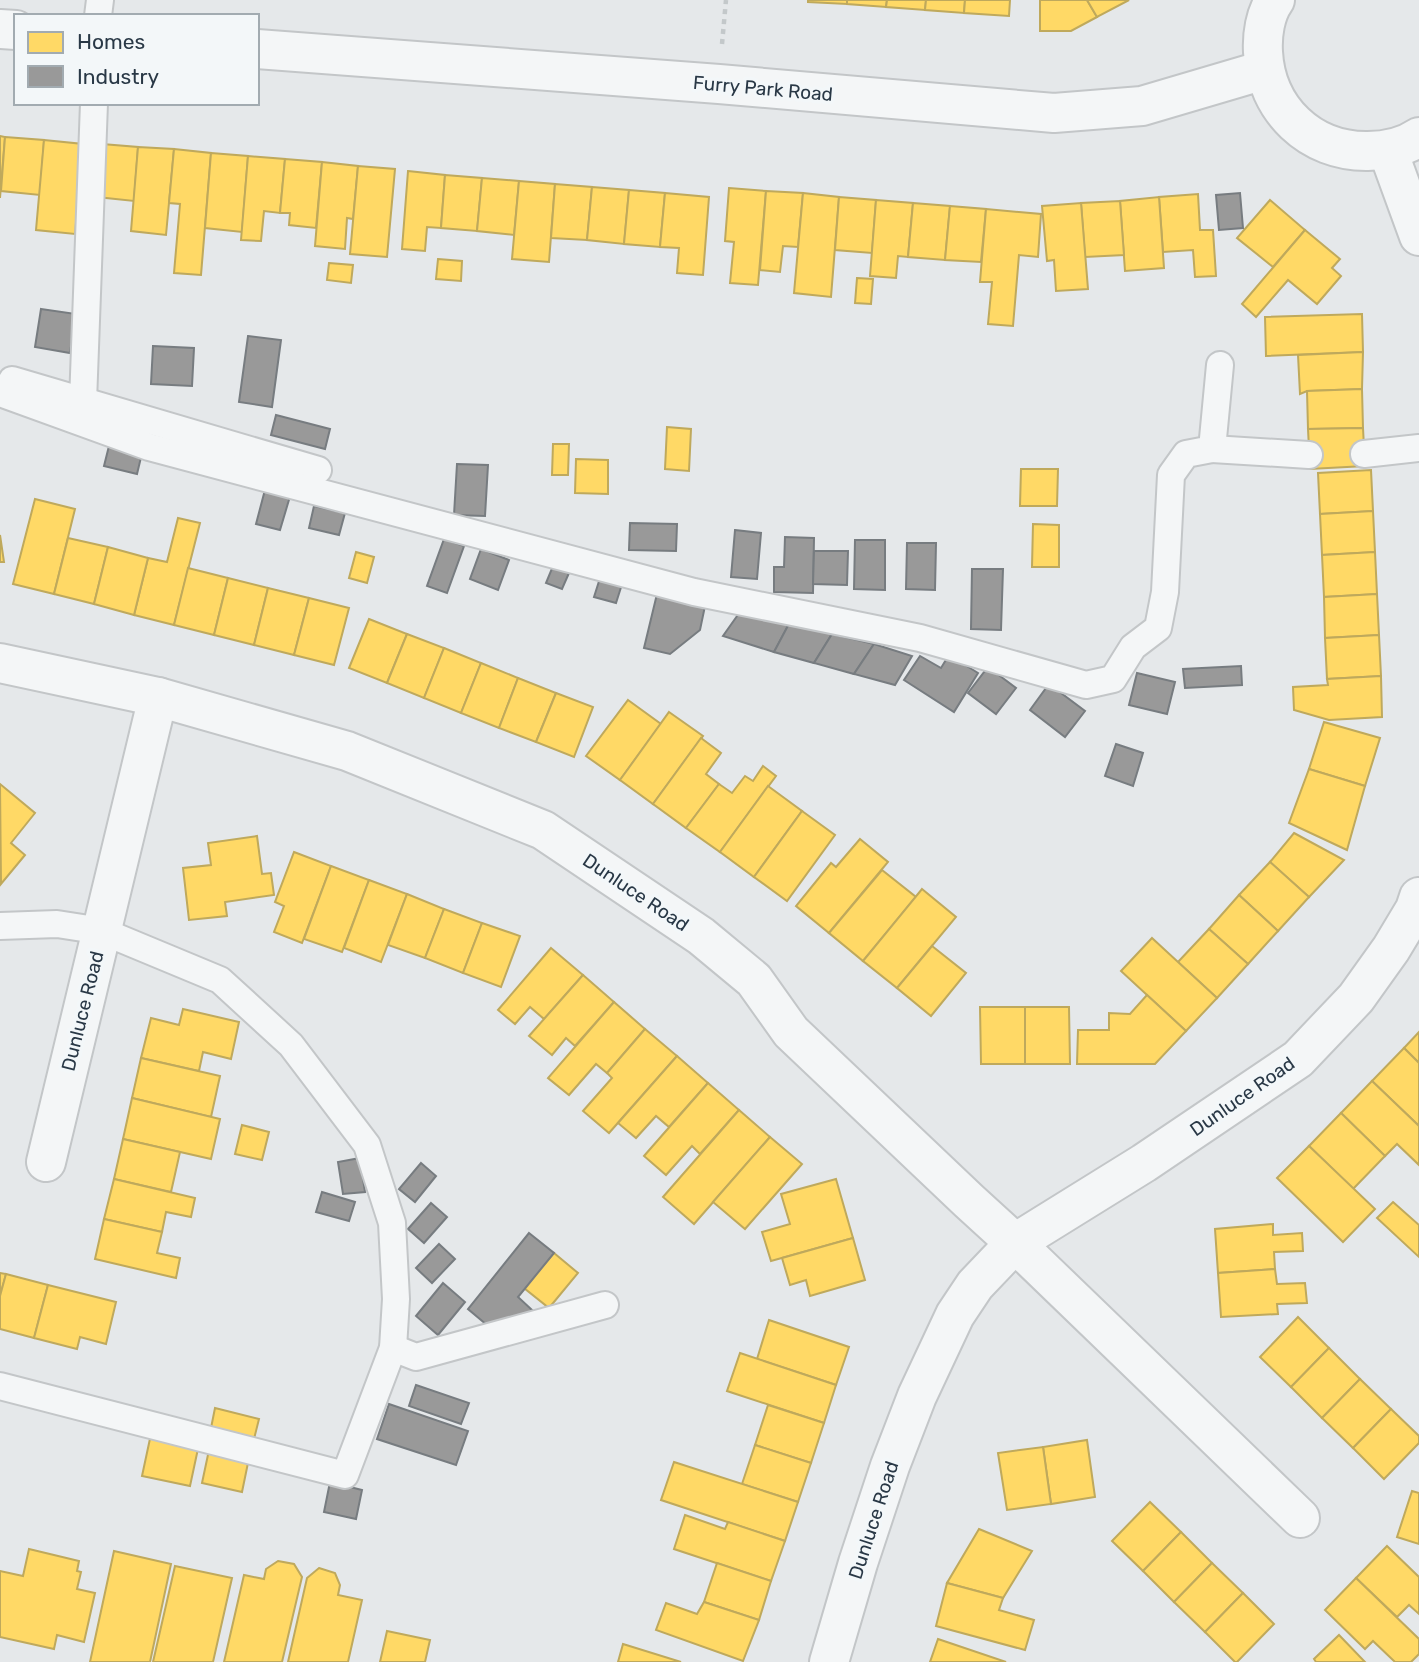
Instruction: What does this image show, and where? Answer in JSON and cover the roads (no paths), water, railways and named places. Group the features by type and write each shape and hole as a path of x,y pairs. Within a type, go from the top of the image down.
{"street":[{"path":"1275,0 1271,5 1262,37 1264,70 1275,100 1295,124 1321,142 1350,152 1404,144 1419,236"},
{"name":"Furry Park Road","path":"259,49 732,85 1054,113 1142,106 1264,70"},
{"name":"Dunluce Road","path":"0,663 158,697 347,751 543,830 701,936 754,981 790,1032 1016,1243 1300,1518"},
{"name":"Dunluce Road","path":"46,1163 158,697"},
{"name":"Dunluce Road","path":"830,1662 858,1563 890,1466 936,1353 955,1315 975,1285 1016,1243 1144,1163 1298,1059 1356,998 1391,949 1415,909 1419,897"}],"lane":[{"path":"83,402 94,105"},
{"path":"1212,449 1220,365"},
{"path":"0,376 318,470"},
{"path":"0,393 149,447 694,592 920,638 1087,685 1113,679 1133,647 1158,628 1165,592 1171,475 1186,454 1212,449 1309,455"},
{"path":"1364,454 1419,448"},
{"path":"0,926 57,924 102,931 220,981 290,1045 367,1145 392,1223 396,1299 393,1348 345,1475 0,1386"},
{"path":"393,1348 415,1357 605,1305"}]}
